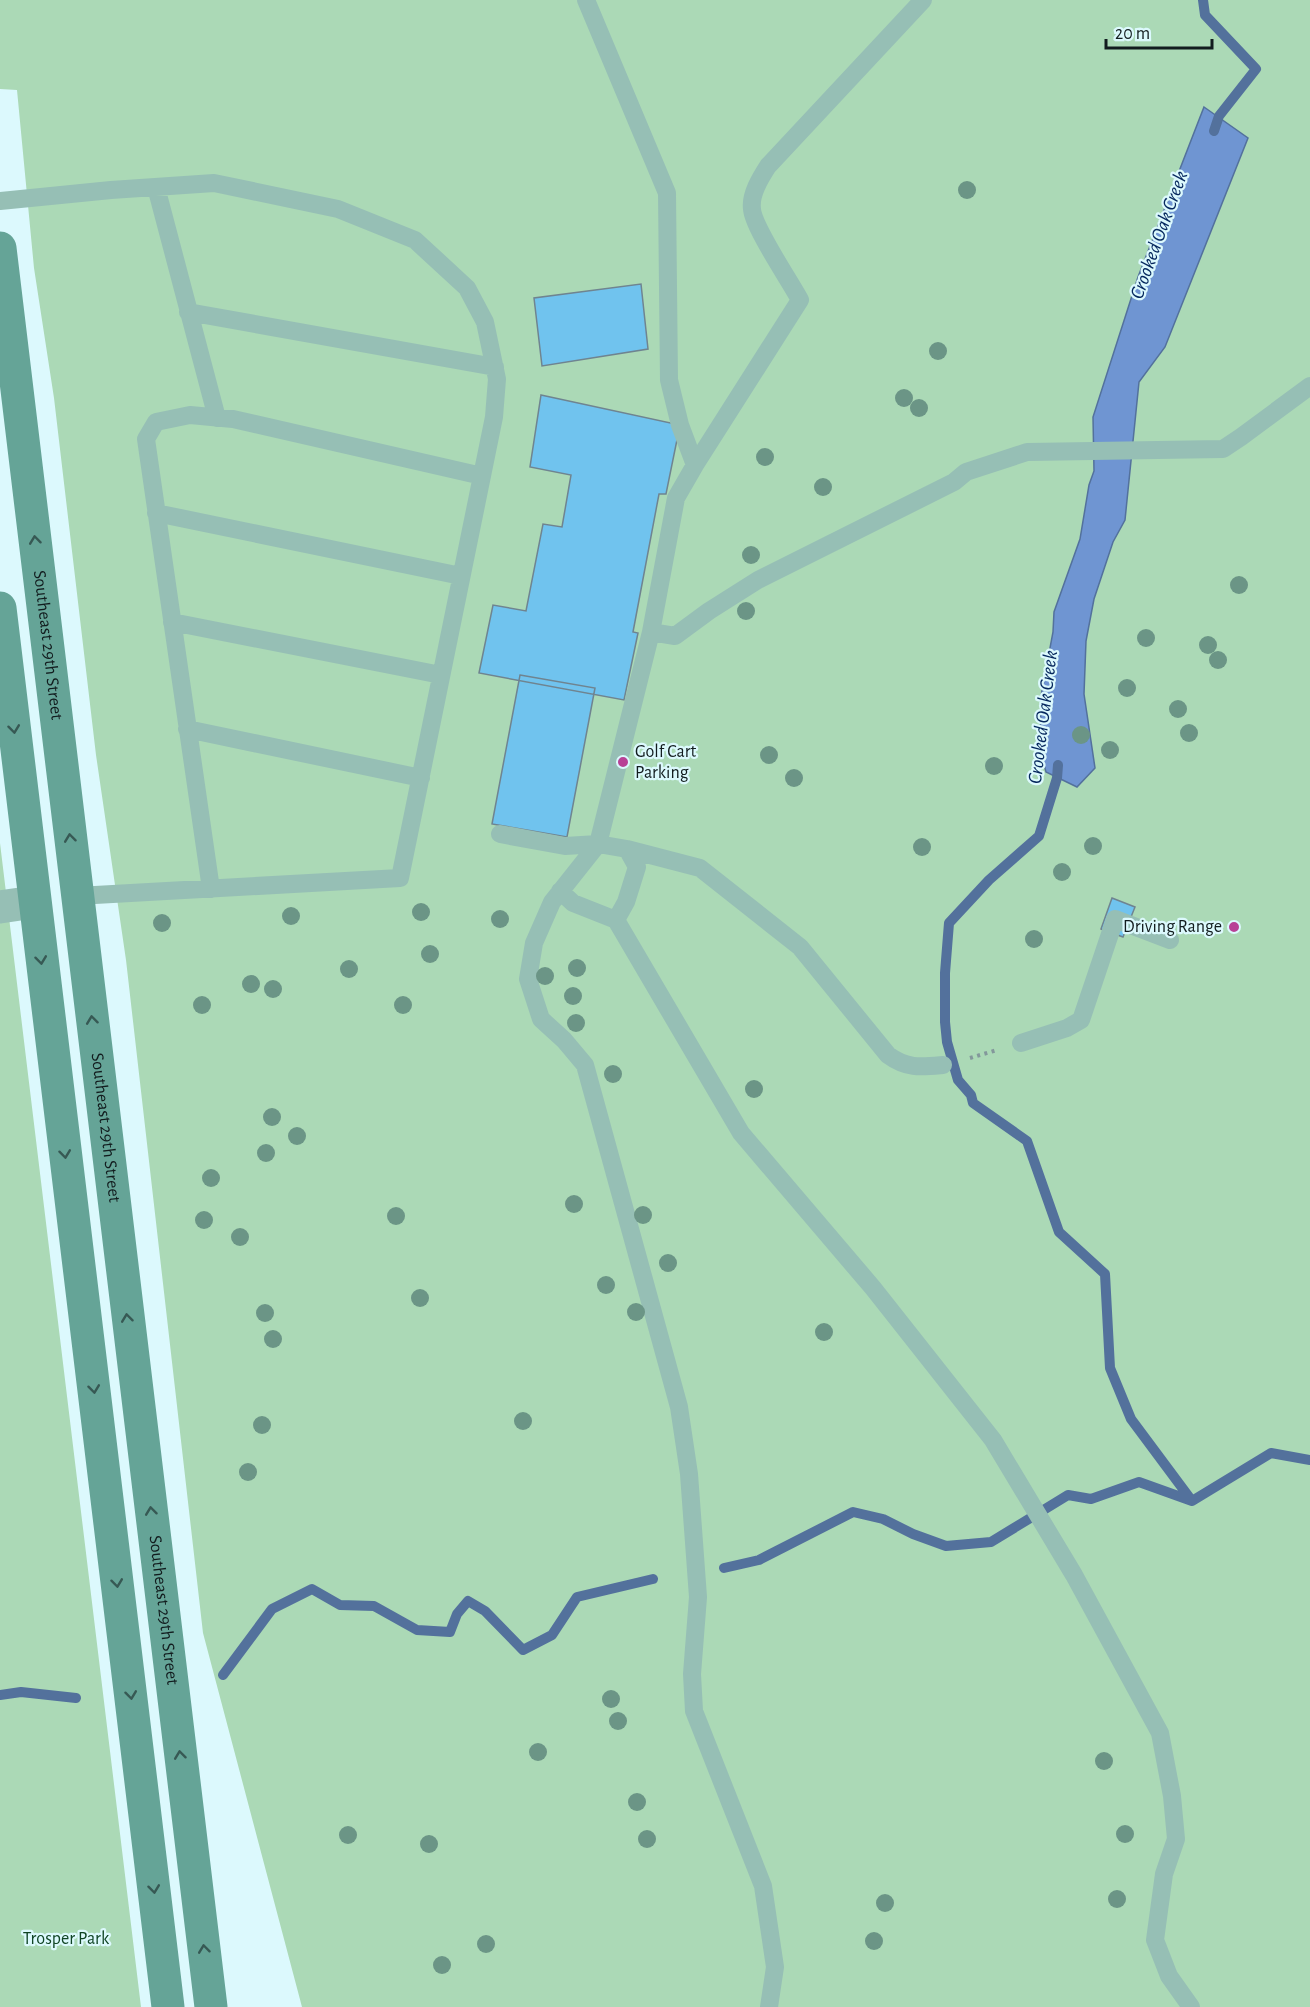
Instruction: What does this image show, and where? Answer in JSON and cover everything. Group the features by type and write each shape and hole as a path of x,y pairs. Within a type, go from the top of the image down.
{"main road":[{"name":"Southeast 29th Street","path":"0,248 211,2007"},
{"path":"0,608 168,2007"},
{"path":"34,902 77,896"},
{"path":"124,1637 165,1632"}],"street":[{"path":"0,907 34,902"}],"lane":[{"path":"586,0 667,193 669,380 680,425 695,465"},
{"path":"769,2007 775,1967 763,1886 694,1711 692,1674 698,1597 689,1474 679,1407 585,1065 564,1040 541,1019 528,979 534,942 552,902 598,844 651,632 676,498 800,300 759,228 751,208 757,183 768,165 923,0"},
{"path":"0,201 214,183 338,208 415,240 467,288 485,322 497,379 494,417 400,878 77,896"},
{"path":"156,187 217,418"},
{"path":"188,312 495,367"},
{"path":"651,632 675,636 758,580 954,482 966,472 1027,452 1222,449 1310,386"},
{"path":"211,889 147,440 156,422 190,416 233,419 482,476"},
{"path":"156,513 461,576"},
{"path":"172,622 441,675"},
{"path":"188,729 420,778"},
{"path":"500,834 565,846 598,844 700,868 800,947 888,1055 900,1064 919,1067 943,1065"},
{"path":"616,920 626,902 637,867 627,849"},
{"path":"637,867 665,859"},
{"path":"560,891 573,903 616,920 741,1133 873,1288 993,1440 1074,1575 1160,1732 1172,1796 1176,1839 1164,1874 1155,1940 1168,1976 1191,2007"},
{"path":"1021,1043 1066,1028 1081,1020 1115,919 1170,940"}],"path":[{"path":"943,1065 1021,1043"}],"green space":[{"path":"0,0 1310,0 1310,2007 302,2007 203,1633 126,960 96,755 54,398 34,268 17,90 0,89"},
{"name":"Trosper Park","path":"0,843 141,2007 0,2007"}],"water":[{"path":"1204,107 1248,138 1165,347 1139,382 1125,520 1113,542 1094,599 1086,641 1084,694 1095,768 1077,787 1046,772 1040,750 1041,696 1053,632 1054,612 1080,539 1089,485 1094,471 1093,417 1138,277"}],"building":[{"path":"641,284 648,349 542,366 534,298"},
{"path":"541,395 680,425 666,494 659,494 633,632 638,633 624,700 479,673 493,605 526,611 543,524 562,527 571,475 530,467"},
{"path":"520,675 595,688 567,837 492,824"},
{"path":"1112,898 1135,907 1123,937 1101,929"}],"waterway":[{"name":"Crooked Oak Creek","path":"1203,0 1205,15 1256,69 1219,116 1214,131"},
{"name":"Crooked Oak Creek","path":"1058,765 1057,778 1039,836 989,880 949,923 945,973 947,1042 958,1080 971,1095 973,1103 1027,1141 1059,1232 1105,1274 1110,1368 1131,1419 1192,1501"},
{"name":"Crooked Oak Creek","path":"1192,1501 1271,1453 1310,1460"},
{"path":"724,1568 759,1560 853,1512 883,1519 913,1534 946,1546 991,1542 1068,1495 1091,1499 1139,1482 1192,1501"},
{"path":"223,1675 272,1609 312,1589 340,1605 374,1606 417,1630 450,1632 457,1614 468,1601 485,1611 523,1650 552,1635 577,1597 653,1579"},
{"path":"0,1695 21,1692 76,1698"}],"place":[{"name":"Golf Cart Parking","path":"623,762"},
{"name":"Driving Range","path":"1234,927"}]}
